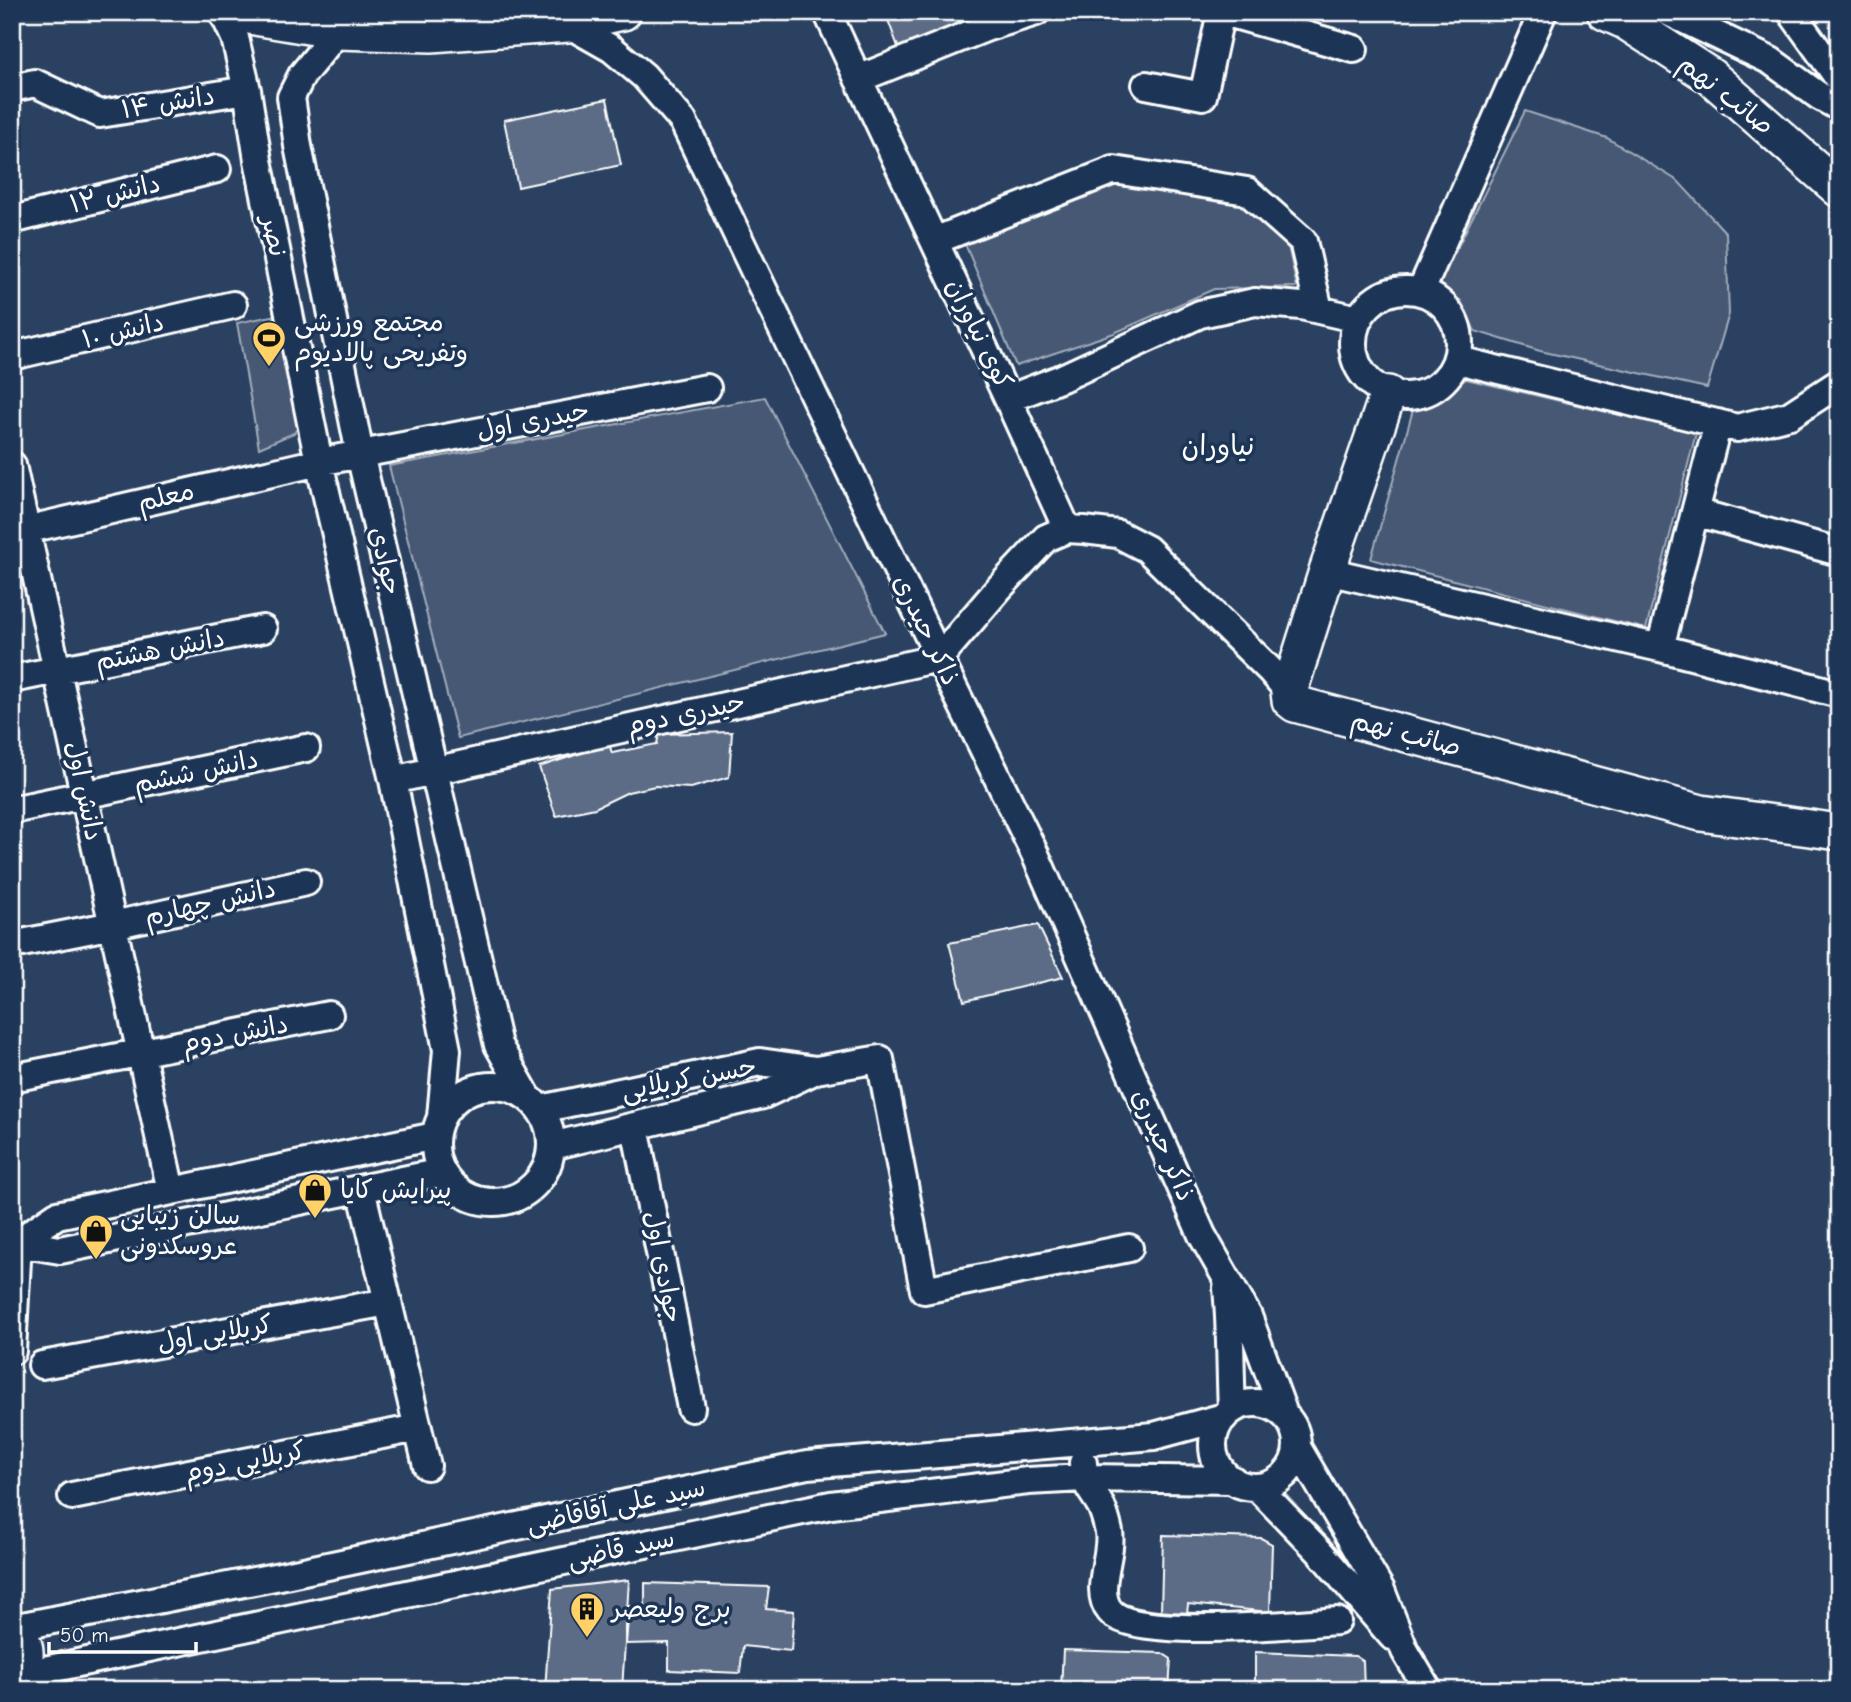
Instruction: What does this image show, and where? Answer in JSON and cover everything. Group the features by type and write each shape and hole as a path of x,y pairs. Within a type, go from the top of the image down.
{"main road":[{"path":"225,12 338,32 431,34 568,24 623,12"},
{"name":"صائب نهم","path":"1605,12 1625,21 1710,76 1839,189"},
{"path":"1289,692 1388,394"},
{"name":"صائب نهم","path":"1289,692 1290,700 1295,704 1701,813 1839,832"},
{"path":"12,1628 20,1635 25,1645 26,1656 23,1667 14,1676"}],"street":[{"name":"نصر","path":"225,12 235,38 247,90 319,462"},
{"name":"کوی نیاوران","path":"827,12 1008,399 1062,378 1200,314 1255,302 1301,306 1358,319"},
{"path":"858,79 988,27 1036,12"},
{"path":"1146,85 1203,96 1222,12 1354,49"},
{"path":"1421,291 1543,12"},
{"path":"1668,12 1771,61 1839,107"},
{"path":"1791,12 1839,79"},
{"name":"ذاکر حیدری","path":"568,24 612,48 644,76 683,121 1035,854 1202,1235 1248,1316 1284,1414"},
{"name":"جوادی","path":"338,32 302,75 291,97 296,132 360,454 498,1045 534,1102"},
{"name":"دانش ۱۴","path":"12,88 35,83 100,114 247,90"},
{"path":"255,139 296,132"},
{"name":"دانش ۱۲","path":"12,220 217,169"},
{"path":"934,241 1114,170 1247,191 1303,241 1320,310"},
{"path":"1403,289 1421,291 1438,299 1450,312 1458,327 1458,360 1449,375 1437,387 1422,395 1405,397 1388,394 1373,385 1361,372 1354,355 1353,336 1358,319 1370,304 1385,294 1403,289"},
{"name":"دانش ۱۰","path":"12,356 233,305"},
{"path":"1458,360 1737,428 1790,415 1839,383"},
{"name":"حیدری اول","path":"319,462 707,388"},
{"path":"1008,399 1067,529"},
{"path":"1660,648 1718,423"},
{"name":"جوادی","path":"319,462 393,780 447,1050 438,1126"},
{"name":"معلم","path":"20,531 319,462"},
{"name":"دانش اول","path":"12,465 20,531 58,670 172,1191"},
{"path":"1695,512 1839,552"},
{"path":"939,658 1046,538 1067,529 1118,534 1147,549 1289,692"},
{"path":"1327,571 1660,648 1839,694"},
{"name":"دانش هشتم","path":"12,679 263,629"},
{"name":"حیدری دوم","path":"393,780 939,658"},
{"name":"دانش ششم","path":"12,810 306,748"},
{"name":"دانش چهارم","path":"12,945 306,882"},
{"name":"دانش دوم","path":"141,1053 329,1015"},
{"path":"12,1078 141,1053"},
{"path":"816,1070 880,1059 924,1290 1129,1248"},
{"name":"حسن کربلایی","path":"534,1102 760,1062 816,1070"},
{"name":"حسن کربلایی","path":"552,1146 763,1095 816,1070"},
{"path":"489,1086 509,1087 534,1102 550,1127 552,1146 548,1165 539,1181 524,1193 507,1201 488,1202 470,1197 454,1187 442,1172 436,1154 438,1126 453,1101 470,1090 489,1086"},
{"path":"15,1242 57,1216 172,1191 438,1126"},
{"name":"جوادی اول","path":"635,1127 691,1408"},
{"path":"15,1242 60,1251 442,1172"},
{"path":"361,1189 427,1466"},
{"path":"12,1351 15,1242"},
{"path":"1226,1280 1230,1323 1228,1414"},
{"name":"کربلایی اول","path":"42,1365 388,1302"},
{"path":"1245,1483 1269,1485 1280,1479 1295,1459 1296,1434 1291,1423 1284,1414 1265,1404 1253,1403 1228,1414 1217,1427 1213,1450 1217,1462 1223,1472 1245,1483 1319,1551 1405,1651"},
{"name":"سید علی آقاقاضی","path":"12,1628 280,1576 807,1465 1154,1436 1228,1414"},
{"name":"کربلایی دوم","path":"72,1496 418,1428"},
{"path":"1083,1442 1084,1478 1100,1505 1110,1539 1103,1582 1104,1598 1110,1612 1123,1619 1143,1624 1179,1628 1223,1629 1337,1621"},
{"path":"1297,1447 1381,1590 1405,1651 1428,1690"},
{"name":"سید قاضی","path":"14,1676 831,1505 1028,1481 1084,1478 1245,1483"}],"shaded area":[{"path":"1525,111 1607,138 1678,181 1726,233 1729,314 1707,388 1540,351 1475,331 1461,301 1440,283"},
{"path":"1116,181 1240,202 1288,246 1297,287 1214,289 1114,333 1016,366 965,244"},
{"name":"مجتمع ورزشی وتفریحی پالادیوم","path":"281,314 299,426 294,433 259,448 237,323"},
{"path":"1466,379 1696,433 1646,629 1371,559 1413,410 1444,396"},
{"path":"765,397 885,633 458,738 389,466"}],"building":[{"path":"885,12 981,12 984,19 900,52"},
{"path":"1839,12 1839,25 1828,13"},
{"path":"607,99 621,165 518,187 504,120"},
{"path":"1839,421 1839,441 1836,440 1834,430"},
{"path":"732,732 729,777 691,788 655,786 628,792 595,808 556,816 539,767 609,744 612,753 657,744 659,734"},
{"path":"1038,925 1063,977 964,1001 949,943"},
{"path":"1163,1535 1261,1538 1272,1544 1270,1612 1188,1604 1187,1614 1161,1612"},
{"name":"برج ولیعصر","path":"629,1580 622,1690 545,1690 552,1589"},
{"path":"645,1583 769,1587 766,1609 794,1611 791,1651 743,1646 740,1673 669,1670 669,1643 626,1644 629,1606 645,1610"},
{"path":"1063,1650 1162,1653 1171,1659 1169,1690 1061,1690"},
{"path":"1255,1652 1355,1656 1363,1661 1364,1690 1255,1690"}],"place":[{"name":"مجتمع ورزشی وتفریحی پالادیوم","path":"269,368"},
{"name":"پیرایش کایا","path":"315,1220"},
{"name":"سالن زیبایی عروسکدونی","path":"96,1261"},
{"name":"برج ولیعصر","path":"587,1639"}],"district":[{"name":"نیاوران","path":"1218,446"}]}
